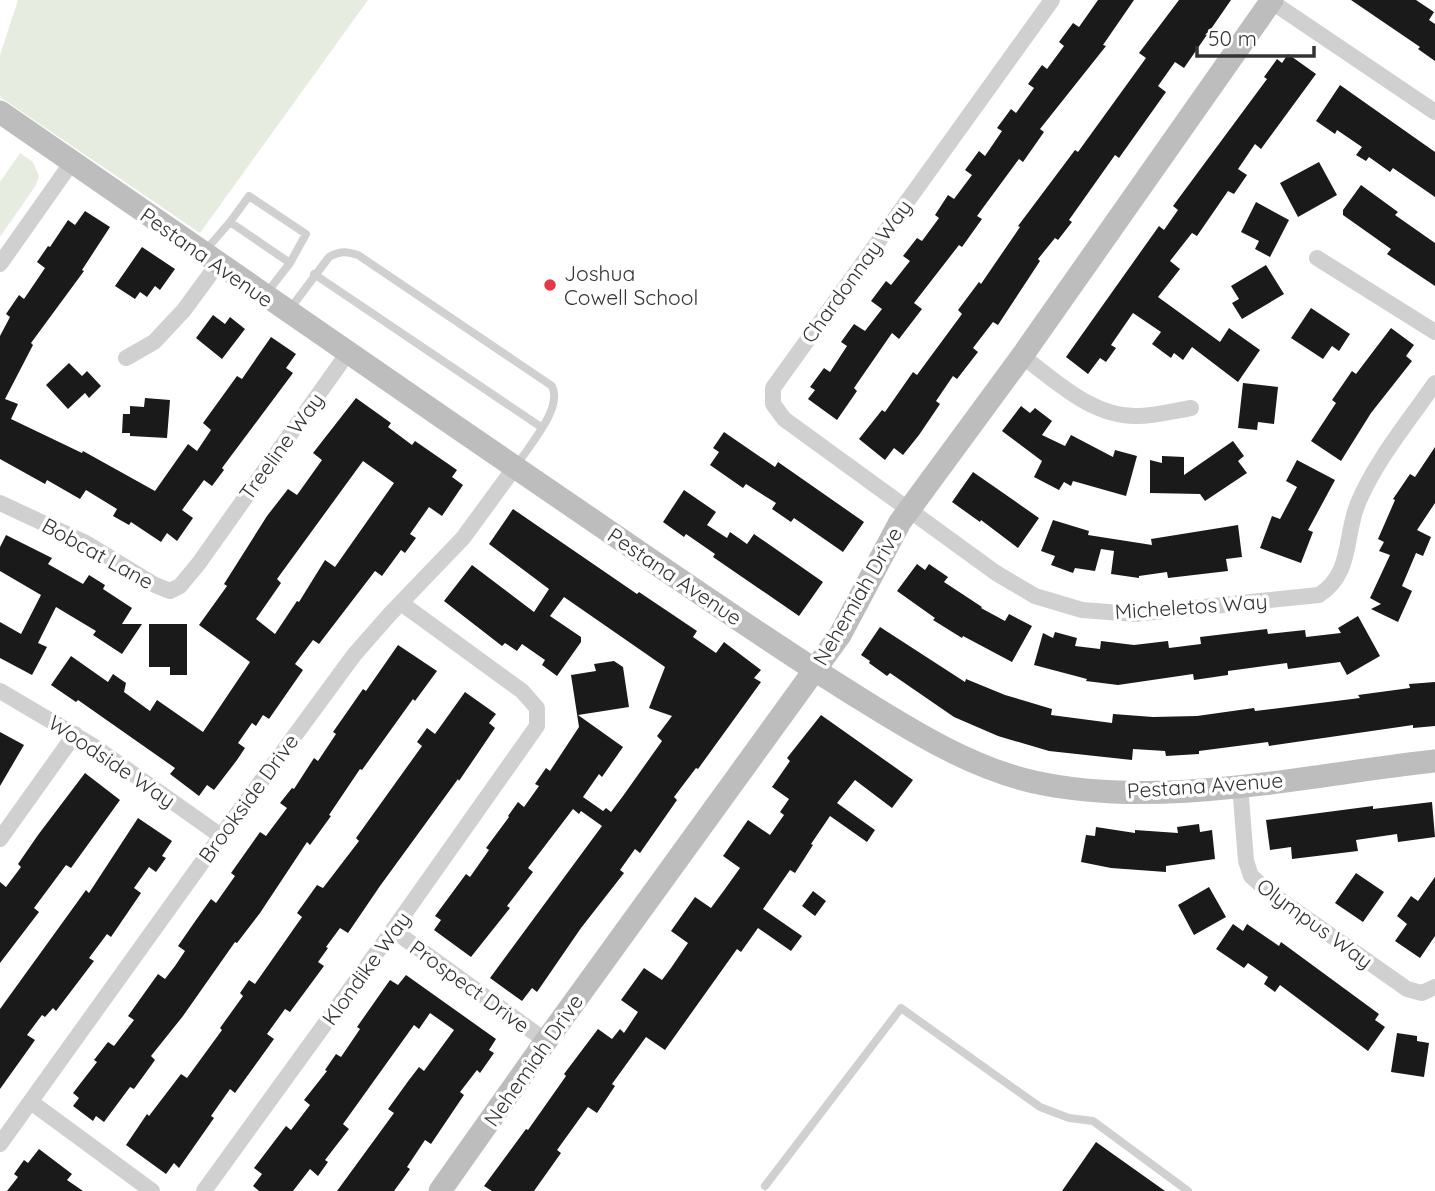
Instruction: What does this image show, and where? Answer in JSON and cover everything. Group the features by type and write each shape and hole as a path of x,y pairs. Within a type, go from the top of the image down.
{"street":[{"name":"Chardonnay Way","path":"908,512 784,419 773,404 773,388 1052,0"},
{"name":"Nehemiah Drive","path":"440,1191 840,635 888,542 908,512 1022,356 1271,0"},
{"path":"1271,0 1435,111"},
{"name":"Pestana Avenue","path":"0,112 347,354 814,671 909,729 963,758 1029,781 1077,790 1153,793 1435,761"},
{"path":"0,264 72,162"},
{"path":"1317,258 1435,332"},
{"path":"126,358 154,342 184,310 210,259"},
{"name":"Treeline Way","path":"216,538 347,354"},
{"path":"1022,356 1087,404 1110,413 1135,416 1191,408"},
{"name":"Micheletos Way","path":"908,512 996,573 1035,596 1082,610 1135,614 1319,594 1332,586 1343,569 1358,503 1375,471 1435,383"},
{"name":"Brookside Drive","path":"0,1144 220,836 354,655 463,538 515,467"},
{"name":"Bobcat Lane","path":"0,503 86,543 155,585 170,591 180,586 216,538"},
{"name":"Klondike Way","path":"204,1191 537,726 537,708 522,691 401,603"},
{"name":"Woodside Way","path":"0,691 75,734 220,836"},
{"path":"0,839 75,734"},
{"name":"Olympus Way","path":"1240,785 1247,861 1251,876 1269,892 1407,989 1429,990"},
{"name":"Prospect Drive","path":"393,930 546,1041"},
{"path":"31,1102 152,1191"}],"lane":[{"path":"210,259 248,195 306,234 290,263 264,297"},
{"path":"230,222 290,263"},
{"path":"288,313 329,257 347,251 358,255 552,386 556,394 553,409 515,467"},
{"path":"314,274 541,427"},
{"path":"764,1189 901,1008 1040,1107 1069,1118 1093,1121 1188,1191"}],"shaded area":[{"path":"18,0 368,0 200,233 0,97 0,55"},
{"path":"20,153 33,162 39,176 36,185 0,237 0,182"}],"building":[{"path":"1098,0 1134,0 1103,45 1106,46 1040,129 1044,132 1023,162 1019,159 977,216 982,219 962,247 959,245 914,303 922,309 899,339 892,333 854,388 857,391 837,420 808,399 815,390 810,387 824,368 830,372 847,346 841,342 854,324 865,331 882,309 871,301 886,281 891,285 910,261 903,256 917,238 922,241 939,218 935,215 948,195 954,199 972,175 965,170 979,151 985,156 1002,131 997,128 1011,109 1016,113 1034,88 1028,84 1042,65 1047,69 1064,46 1059,42 1073,23 1079,27"},
{"path":"1179,0 1231,0 1184,68 1175,62 1158,86 1166,92 1119,158 1115,155 1069,220 1072,222 1038,259 1040,261 998,325 993,322 973,348 978,352 957,379 953,376 936,401 940,404 919,435 903,455 894,448 885,460 859,439 882,410 885,412 913,372 917,375 962,314 958,310 979,282 981,284 1020,227 1018,226 1075,150 1078,152 1146,58 1139,53"},
{"path":"1351,0 1416,0 1434,12 1429,20 1435,24 1435,61 1418,49 1420,47"},
{"path":"1288,54 1316,74 1261,149 1255,144 1238,169 1247,175 1234,194 1228,191 1197,236 1192,233 1170,261 1180,269 1158,297 1220,342 1229,328 1260,350 1238,382 1192,347 1183,360 1174,353 1171,358 1152,344 1161,332 1133,313 1111,345 1116,348 1106,362 1100,358 1088,374 1066,357 1159,226 1164,230 1178,210 1173,206 1267,79 1264,77 1277,59 1282,63"},
{"path":"1340,85 1435,152 1435,197 1393,168 1390,172 1369,157 1366,161 1356,155 1362,147 1337,130 1335,134 1316,121"},
{"path":"1319,162 1337,195 1298,217 1280,183"},
{"path":"1361,185 1398,212 1395,215 1435,243 1435,286 1387,254 1391,249 1343,215 1343,210"},
{"path":"1256,202 1289,220 1270,257 1255,249 1259,241 1241,232"},
{"path":"85,211 110,227 82,270 84,271 31,343 33,345 5,399 18,404 11,419 82,453 83,451 155,491 188,444 197,451 211,430 203,423 237,376 242,379 271,337 296,354 286,368 293,373 222,468 224,470 212,486 204,480 182,510 193,518 177,541 167,533 161,542 131,522 129,525 113,516 117,509 86,490 80,499 47,480 45,484 0,459 0,336 10,317 6,314 19,295 24,299 45,268 37,262 48,246 50,247 68,220 75,225"},
{"path":"142,247 175,269 160,290 155,286 147,297 140,292 135,299 115,286"},
{"path":"1266,265 1284,294 1242,319 1232,303 1239,299 1231,286"},
{"path":"1311,308 1350,334 1339,351 1332,346 1323,359 1291,338"},
{"path":"213,315 225,324 230,317 245,329 222,359 196,338"},
{"path":"1391,328 1414,345 1406,356 1412,361 1371,413 1341,461 1311,441 1336,403 1332,400 1352,371 1356,374"},
{"path":"69,363 82,376 87,371 101,386 89,398 85,393 68,409 46,385"},
{"path":"1243,383 1278,387 1274,424 1258,422 1257,430 1238,428"},
{"path":"145,398 170,400 167,438 122,433 123,414 130,414 130,406 144,407"},
{"path":"356,398 391,423 388,427 412,445 415,441 457,470 452,477 463,485 442,516 429,507 410,534 416,538 405,553 401,550 382,576 375,571 319,644 313,640 295,664 303,670 269,719 263,715 256,726 252,723 238,743 245,748 237,760 214,790 207,785 199,796 170,774 175,768 78,700 76,702 51,685 71,656 108,682 113,674 126,683 124,692 150,711 157,700 203,732 250,662 199,625 227,586 224,584 267,516 288,489 297,495 322,460 313,453","holes":["363,461 394,483 335,567 325,560 275,634 256,619 281,583 277,579"]},
{"path":"1021,406 1030,413 1035,408 1052,421 1042,435 1065,446 1071,435 1113,457 1115,450 1137,456 1126,496 1073,481 1071,486 1064,482 1059,490 1034,477 1042,461 1002,431"},
{"path":"724,432 775,467 778,462 864,522 843,552 794,518 791,522 772,509 776,503 746,484 743,488 710,465 719,452 713,448"},
{"path":"1233,441 1244,456 1238,461 1247,473 1205,501 1200,494 1150,493 1150,460 1162,463 1162,456 1184,457 1184,475"},
{"path":"1435,447 1435,503 1417,530 1431,537 1423,556 1416,553 1402,586 1412,591 1398,622 1371,609 1381,604 1370,598 1390,555 1379,551 1384,542 1378,539 1395,500 1393,499 1410,474 1415,477"},
{"path":"1297,460 1335,480 1308,530 1313,532 1301,563 1260,548 1272,516 1280,519 1297,487 1286,481"},
{"path":"973,472 1039,518 1018,548 952,502"},
{"path":"684,490 716,512 707,525 727,538 730,532 747,544 754,534 823,582 799,616 713,557 715,554 663,522"},
{"path":"513,509 637,594 639,592 697,631 693,637 716,653 724,642 761,670 754,678 761,682 698,769 696,768 674,797 677,800 640,853 635,849 620,870 624,873 581,928 537,992 532,988 522,1001 490,978 602,826 581,811 579,814 573,809 528,868 533,872 507,906 510,908 471,957 434,930 441,920 435,916 466,874 470,877 489,850 486,848 518,802 524,807 539,786 535,784 546,768 550,771 579,727 571,675 596,671 594,664 614,661 623,667 629,707 578,715 623,747 602,777 599,774 583,797 603,811 606,808 611,812 623,796 662,741 657,736 672,716 649,708 665,667 564,597 550,616 581,637 581,642 557,676 542,665 545,660 522,644 517,651 505,643 502,646 444,601 472,565 534,612 549,589 489,544"},
{"path":"1053,520 1089,531 1088,535 1152,545 1151,539 1238,525 1242,557 1226,559 1228,571 1168,578 1167,572 1139,578 1111,574 1114,551 1101,549 1095,571 1075,568 1073,573 1051,565 1055,556 1041,551"},
{"path":"6,535 52,558 48,564 83,584 89,575 105,585 103,589 132,608 122,624 142,624 122,654 93,635 96,631 56,607 38,643 47,647 32,675 0,658 0,622 21,634 41,595 0,571 0,547"},
{"path":"917,564 925,570 929,564 948,577 944,582 1005,621 1009,614 1032,626 1012,662 963,636 962,638 933,620 935,618 897,591"},
{"path":"1358,616 1380,656 1347,675 1340,662 1288,669 1287,663 1228,671 1228,675 1194,680 1193,674 1118,685 1086,681 1087,679 1034,665 1043,633 1053,638 1055,632 1077,638 1075,646 1100,649 1101,641 1134,645 1168,641 1169,648 1201,644 1200,637 1267,629 1268,634 1305,630 1306,637 1341,633 1338,628"},
{"path":"149,624 187,624 187,675 170,675 170,667 149,667"},
{"path":"880,627 965,682 966,679 1005,695 1052,709 1051,715 1112,723 1113,714 1197,716 1360,698 1358,695 1410,688 1409,684 1435,682 1435,726 1413,728 1413,725 1269,746 1268,742 1199,751 1199,754 1166,756 1165,751 1133,749 1132,760 1049,751 998,736 954,717 890,673 887,676 869,663 870,661 861,655"},
{"path":"398,645 437,671 415,701 413,699 362,770 360,769 310,845 307,842 260,913 237,943 235,942 151,1056 155,1060 134,1089 130,1087 104,1122 96,1116 93,1121 73,1106 79,1098 73,1093 97,1062 94,1060 108,1042 114,1046 134,1020 128,1016 158,974 165,979 175,966 185,951 178,946 196,920 211,899 216,903 235,876 231,873 260,832 266,836 287,808 280,803 292,788 294,789 314,758 318,761 336,734 333,732"},
{"path":"465,692 496,714 489,723 495,728 348,933 340,928 326,947 328,948 318,962 324,966 290,1012 285,1009 267,1034 274,1039 235,1093 230,1089 211,1116 214,1118 179,1168 174,1163 166,1174 126,1145 147,1114 149,1116 181,1074 187,1078 222,1030 220,1028 243,996 240,993 249,980 255,984 302,917 297,913 317,885 323,888 359,841 356,838 422,746 417,742 427,728 435,734"},
{"path":"821,715 913,780 892,808 855,780 837,803 875,830 867,842 830,816 795,873 790,870 763,909 802,936 791,951 758,928 741,952 737,949 665,1050 646,1037 612,1084 615,1086 597,1113 588,1107 557,1150 561,1153 534,1191 492,1191 484,1186 526,1129 528,1130 566,1076 564,1074 598,1029 612,1039 620,1029 624,1033 638,1012 621,1000 644,968 662,980 671,968 688,943 671,931 695,897 711,908 740,868 723,856 748,820 770,835 784,815 780,812 789,799 772,787 790,761 787,758"},
{"path":"0,732 24,745 0,786"},
{"path":"85,773 120,800 71,868 66,865 34,908 39,912 0,963 0,882 6,887 21,867 18,864 38,835"},
{"path":"1432,802 1435,837 1398,842 1397,834 1356,840 1358,851 1292,859 1291,847 1270,850 1266,820 1373,806 1373,809"},
{"path":"138,818 172,841 162,856 166,858 156,872 149,867 134,888 141,893 111,937 107,934 89,958 94,961 56,1011 53,1008 45,1017 42,1015 27,1035 35,1040 0,1089 0,1009 86,890 89,893"},
{"path":"1199,824 1200,832 1212,830 1215,859 1166,866 1166,872 1111,868 1081,862 1086,835 1095,836 1096,827 1135,833 1135,830 1178,833 1177,827"},
{"path":"1356,873 1384,892 1363,922 1335,903"},
{"path":"1435,877 1435,936 1420,958 1395,941 1407,924 1397,916 1411,896 1418,901"},
{"path":"1209,887 1226,917 1194,935 1178,905"},
{"path":"813,891 826,901 815,916 802,906"},
{"path":"1233,924 1243,931 1247,924 1279,946 1281,942 1379,1014 1375,1020 1385,1027 1368,1051 1280,985 1275,992 1264,984 1268,977 1248,963 1244,968 1216,949"},
{"path":"406,975 496,1039 489,1050 494,1053 480,1073 477,1070 460,1092 464,1095 431,1144 425,1140 407,1167 410,1169 394,1191 337,1191 394,1113 388,1109 409,1080 419,1067 424,1071 454,1030 430,1013 419,1029 414,1025 343,1124 349,1129 325,1160 328,1162 318,1176 310,1169 293,1191 259,1191 253,1186 262,1174 254,1168 286,1126 291,1130 310,1105 304,1100 327,1071 325,1070 336,1054 341,1057 360,1029 357,1027 390,980 398,985"},
{"path":"1397,1033 1417,1036 1417,1041 1429,1043 1424,1077 1391,1072"},
{"path":"1096,1142 1165,1191 1062,1191"},
{"path":"39,1149 72,1174 67,1180 83,1191 7,1191 18,1177 14,1174 24,1160 28,1163"}],"place":[{"name":"Joshua Cowell School","path":"550,285"}]}
